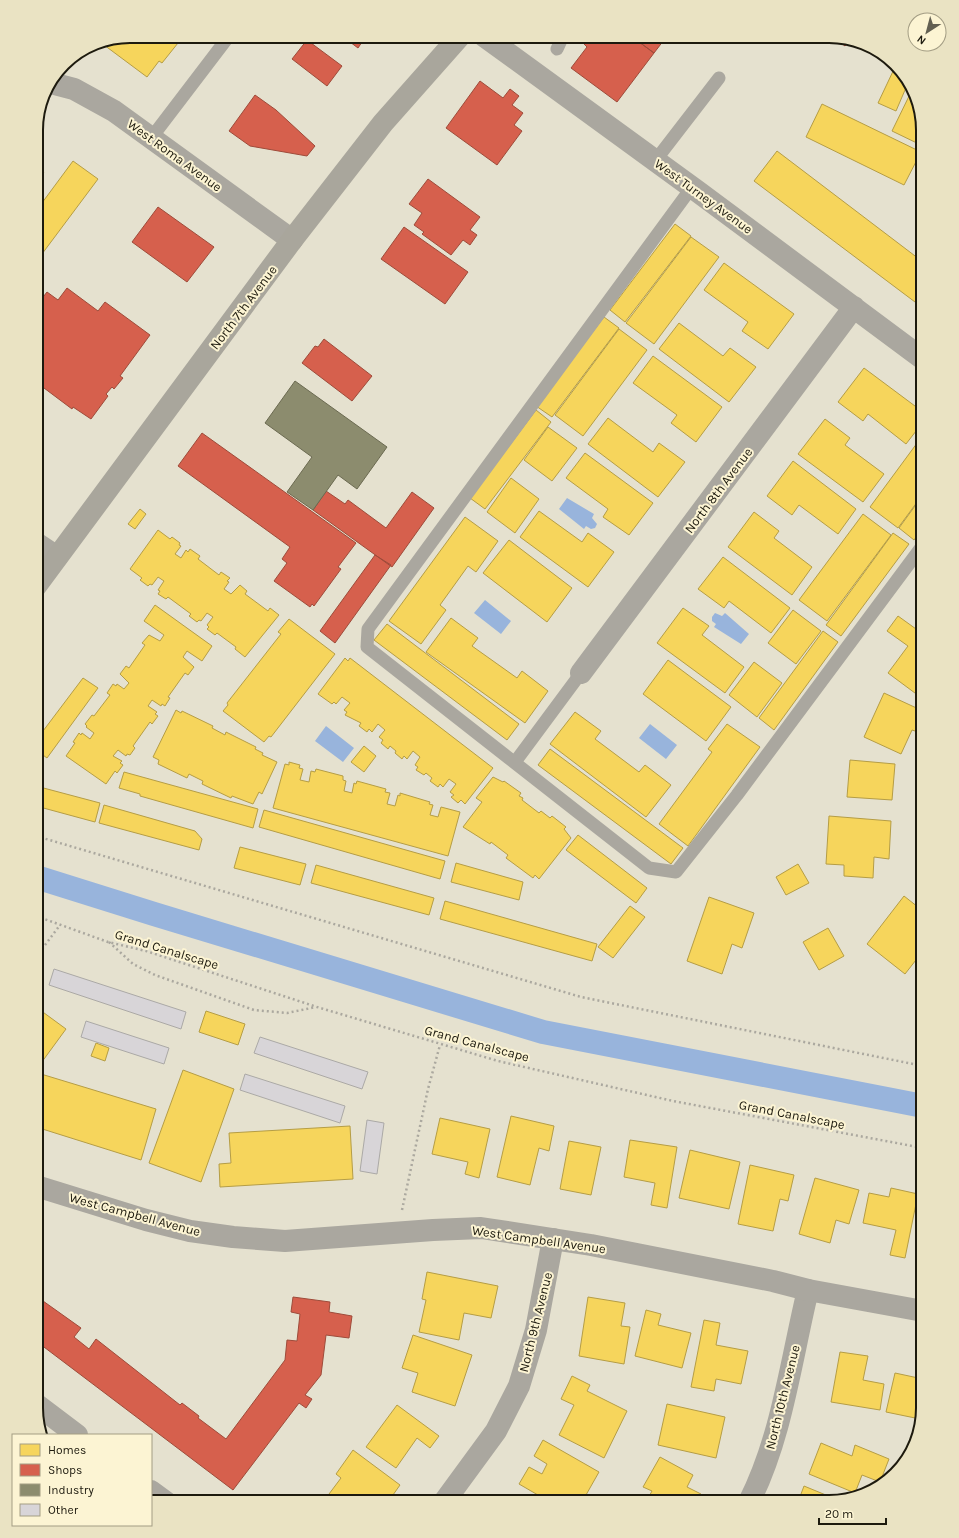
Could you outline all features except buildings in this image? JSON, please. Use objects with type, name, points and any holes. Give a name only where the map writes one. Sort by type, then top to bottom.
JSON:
[{"type":"main road","name":"North 7th Avenue","points":[[43,576],[292,240],[383,123],[454,43]]},
{"type":"street","name":"West Turney Avenue","points":[[494,43],[692,187],[916,354]]},
{"type":"street","name":"West Roma Avenue","points":[[57,84],[74,89],[114,111],[152,137],[292,240]]},
{"type":"street","name":"North 8th Avenue","points":[[581,673],[854,307]]},
{"type":"street","points":[[43,548],[57,557]]},
{"type":"street","name":"West Campbell Avenue","points":[[43,1188],[146,1220],[190,1231],[233,1237],[285,1241],[481,1228],[553,1239],[757,1278],[808,1290],[916,1309]]},
{"type":"street","name":"North 9th Avenue","points":[[449,1495],[496,1431],[519,1386],[536,1330],[553,1239]]},
{"type":"street","name":"North 10th Avenue","points":[[754,1495],[758,1486],[777,1426],[808,1290]]},
{"type":"street","points":[[43,1409],[76,1434]]},
{"type":"lane","points":[[152,137],[224,43]]},
{"type":"lane","points":[[557,48],[560,43]]},
{"type":"lane","points":[[655,161],[719,78]]},
{"type":"lane","points":[[692,187],[368,629],[367,647],[649,868],[676,872],[737,795],[916,554]]},
{"type":"lane","points":[[515,762],[581,673]]},
{"type":"path","points":[[43,838],[581,998],[916,1065]]},
{"type":"path","name":"Grand Canalscape","points":[[43,919],[108,942],[146,950],[317,1007],[440,1045],[498,1061],[673,1102],[916,1147]]},
{"type":"path","points":[[43,948],[60,925]]},
{"type":"path","points":[[108,942],[133,964],[154,975],[254,1010],[287,1013],[317,1007]]},
{"type":"path","points":[[394,1233],[402,1209],[428,1089],[440,1045]]},
{"type":"water","points":[[567,498],[594,514],[592,518],[597,524],[595,528],[591,529],[586,526],[584,529],[559,509]]},
{"type":"water","points":[[485,600],[511,621],[501,634],[474,613]]},
{"type":"water","points":[[715,613],[722,616],[725,613],[749,634],[741,644],[714,627],[716,624],[712,621],[712,617]]},
{"type":"water","points":[[650,724],[677,745],[666,759],[639,738]]},
{"type":"water","points":[[326,726],[354,748],[343,762],[315,741]]},
{"type":"waterway","points":[[43,879],[543,1032],[916,1105]]}]
